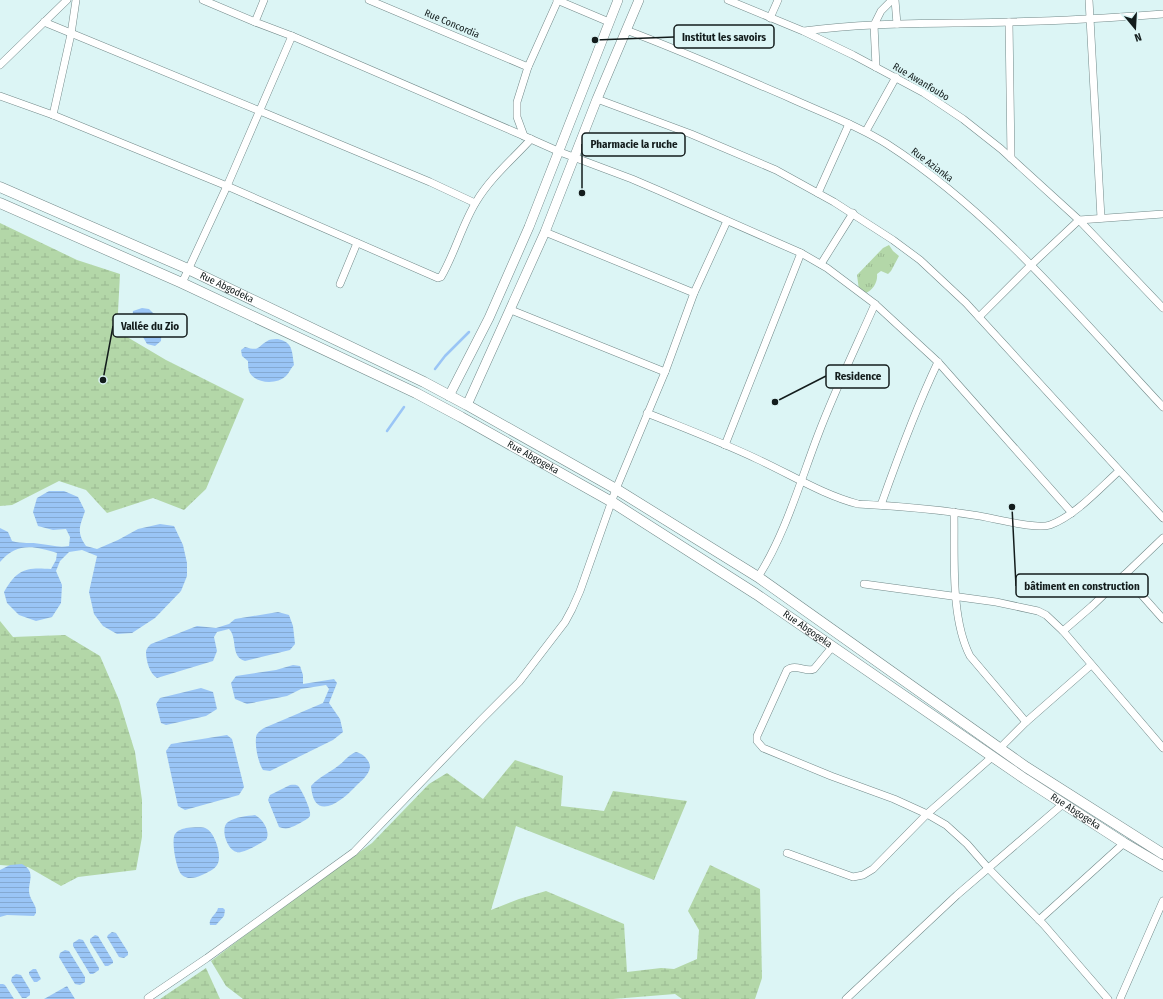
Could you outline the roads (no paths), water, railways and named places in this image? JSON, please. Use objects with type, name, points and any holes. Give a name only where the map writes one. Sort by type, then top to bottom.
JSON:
[{"type":"main road","points":[[449,396],[489,318],[529,227],[560,152],[618,0]]},
{"type":"main road","points":[[467,405],[545,232],[597,99],[639,0]]},
{"type":"main road","name":"Rue Abgodeka","points":[[0,187],[188,269],[417,379],[467,405]]},
{"type":"main road","name":"Rue Abgodeka","points":[[0,203],[182,283],[389,380],[443,407]]},
{"type":"main road","name":"Rue Abgogeka","points":[[467,405],[616,489],[758,578],[1026,767],[1163,854]]},
{"type":"main road","name":"Rue Abgogeka","points":[[443,407],[612,502],[756,594],[992,757],[1063,804],[1163,866]]},
{"type":"street","points":[[0,65],[67,0]]},
{"type":"street","points":[[53,115],[71,34],[76,0]]},
{"type":"street","points":[[203,0],[292,36],[560,152],[632,179],[821,264],[874,304],[938,362],[1072,513]]},
{"type":"street","points":[[255,22],[264,0]]},
{"type":"street","name":"Rue Concordia","points":[[369,0],[528,67]]},
{"type":"street","points":[[527,137],[519,124],[516,110],[517,102],[528,67],[557,0],[609,22]]},
{"type":"street","name":"Rue Awanfoubo","points":[[728,0],[803,31],[896,77],[924,93],[963,119],[1011,158],[1079,220],[1163,308]]},
{"type":"street","points":[[770,18],[778,0]]},
{"type":"street","points":[[893,0],[898,24]]},
{"type":"street","points":[[876,67],[874,25],[881,11],[893,0]]},
{"type":"street","points":[[1089,0],[1100,218]]},
{"type":"street","points":[[803,31],[874,25],[1090,19],[1163,14]]},
{"type":"street","points":[[44,22],[430,182],[475,203]]},
{"type":"street","points":[[1009,22],[1011,158]]},
{"type":"street","name":"Rue Azianka","points":[[626,30],[718,67],[866,131],[889,145],[945,186],[1031,265],[1163,407]]},
{"type":"street","points":[[182,283],[227,186],[292,36]]},
{"type":"street","points":[[866,131],[896,77]]},
{"type":"street","points":[[0,96],[53,115],[227,186],[434,277],[441,277],[449,263],[459,236],[475,203],[493,178],[527,137]]},
{"type":"street","points":[[597,99],[739,154],[776,170],[853,213],[893,240],[920,260],[966,303],[1163,518]]},
{"type":"street","points":[[818,193],[849,124]]},
{"type":"street","points":[[821,264],[853,213]]},
{"type":"street","points":[[979,317],[1079,220],[1163,214]]},
{"type":"street","points":[[148,998],[207,958],[354,852],[519,682],[565,622],[572,609],[616,489],[664,372],[694,293],[727,221]]},
{"type":"street","points":[[545,232],[694,293]]},
{"type":"street","points":[[340,284],[357,242]]},
{"type":"street","points":[[725,445],[801,254]]},
{"type":"street","points":[[758,578],[784,526],[821,426],[874,304]]},
{"type":"street","points":[[511,310],[664,372]]},
{"type":"street","points":[[881,505],[929,381],[938,362]]},
{"type":"street","points":[[647,413],[758,459],[801,480],[858,504],[954,512],[1041,527],[1055,523],[1072,513],[1119,471]]},
{"type":"street","points":[[954,512],[956,596],[961,630],[965,645],[970,656],[1026,722]]},
{"type":"street","points":[[1063,631],[1163,538]]},
{"type":"street","points":[[1124,575],[1163,619]]},
{"type":"street","points":[[864,584],[996,602],[1038,611],[1046,615],[1063,631],[1163,748]]},
{"type":"street","points":[[833,646],[814,669],[811,670],[790,667],[787,670],[756,741],[763,748],[803,766],[894,799],[927,814],[952,830],[1039,920],[1108,999]]},
{"type":"street","points":[[1000,748],[1026,722],[1091,665]]},
{"type":"street","points":[[787,853],[853,877],[863,875],[873,869],[927,814],[992,757]]},
{"type":"street","points":[[846,999],[956,896],[1063,804]]},
{"type":"street","points":[[1039,920],[1124,843]]},
{"type":"street","points":[[1120,999],[1163,901]]},
{"type":"water","points":[[142,308],[149,309],[158,315],[161,341],[155,346],[147,344],[143,337],[132,335],[129,332],[127,326],[132,320],[133,311]]},
{"type":"water","points":[[278,339],[287,342],[291,348],[294,365],[286,376],[277,381],[266,382],[256,379],[249,371],[248,361],[242,356],[241,350],[245,347],[256,349],[269,340]]},
{"type":"water","points":[[49,491],[64,491],[78,497],[85,511],[80,525],[80,533],[86,546],[97,549],[138,529],[160,524],[174,526],[183,545],[187,563],[187,576],[181,591],[155,618],[132,633],[117,634],[103,626],[94,614],[89,592],[97,556],[82,550],[69,552],[60,561],[56,571],[62,585],[61,603],[52,617],[36,621],[19,615],[7,603],[4,592],[13,578],[23,571],[29,569],[51,569],[56,560],[57,553],[33,547],[26,547],[13,551],[0,562],[0,528],[8,532],[12,541],[37,543],[58,547],[69,546],[70,537],[66,529],[53,530],[38,526],[33,512],[37,498]]},
{"type":"water","points":[[278,612],[289,615],[293,626],[295,644],[290,650],[245,661],[237,656],[232,633],[229,629],[217,632],[214,637],[217,651],[213,661],[157,678],[152,674],[146,651],[151,644],[197,626],[216,628],[229,624],[235,619]]},
{"type":"water","points":[[293,665],[300,666],[303,675],[303,684],[334,679],[337,683],[329,703],[340,719],[343,732],[333,740],[270,771],[263,770],[256,750],[256,736],[258,733],[264,728],[323,703],[329,689],[326,685],[301,689],[287,696],[247,704],[235,699],[231,683],[236,676],[276,670]]},
{"type":"water","points":[[201,688],[213,692],[217,709],[206,716],[166,725],[161,723],[156,704],[160,698]]},
{"type":"water","points":[[227,735],[232,739],[244,787],[239,795],[185,810],[178,806],[166,751],[171,744]]},
{"type":"water","points":[[356,752],[363,755],[370,764],[366,775],[350,792],[336,803],[329,806],[317,804],[313,797],[311,786]]},
{"type":"water","points":[[290,785],[297,785],[299,787],[308,806],[310,816],[304,821],[289,828],[279,827],[268,800],[270,795]]},
{"type":"water","points":[[255,815],[261,819],[267,830],[268,833],[266,840],[241,852],[236,852],[226,840],[224,830],[225,825],[234,819]]},
{"type":"water","points":[[200,827],[210,831],[219,852],[219,862],[211,871],[192,878],[184,877],[180,872],[176,861],[174,848],[175,834],[186,828]]},
{"type":"water","points":[[22,864],[27,867],[31,875],[29,891],[36,908],[36,913],[34,916],[7,915],[0,917],[0,870],[10,865]]},
{"type":"water","points":[[218,908],[223,908],[225,910],[224,916],[216,925],[210,925],[210,920]]},
{"type":"water","points":[[112,932],[116,933],[128,952],[128,955],[124,958],[119,957],[107,937]]},
{"type":"water","points":[[95,935],[98,936],[113,961],[113,963],[108,966],[105,966],[90,942],[90,939]]},
{"type":"water","points":[[79,939],[83,940],[99,968],[99,970],[93,974],[90,974],[73,946],[73,943]]},
{"type":"water","points":[[65,950],[69,951],[85,977],[85,982],[80,985],[75,984],[59,957],[60,953]]},
{"type":"water","points":[[36,969],[41,979],[37,982],[34,982],[29,974],[29,972]]},
{"type":"water","points":[[16,974],[21,975],[30,990],[30,995],[26,998],[22,998],[11,981],[12,977]]},
{"type":"water","points":[[0,984],[5,985],[14,999],[0,999]]},
{"type":"water","points":[[67,986],[75,999],[44,999]]},
{"type":"waterway","points":[[435,369],[445,356],[469,332]]},
{"type":"waterway","points":[[387,431],[404,407]]},
{"type":"place","name":"Institut les savoirs","points":[[595,40]]},
{"type":"place","name":"Pharmacie la ruche","points":[[582,193]]},
{"type":"place","name":"Vallée du Zio","points":[[103,380]]},
{"type":"place","name":"Residence","points":[[775,402]]},
{"type":"place","name":"bâtiment en construction","points":[[1012,507]]}]
